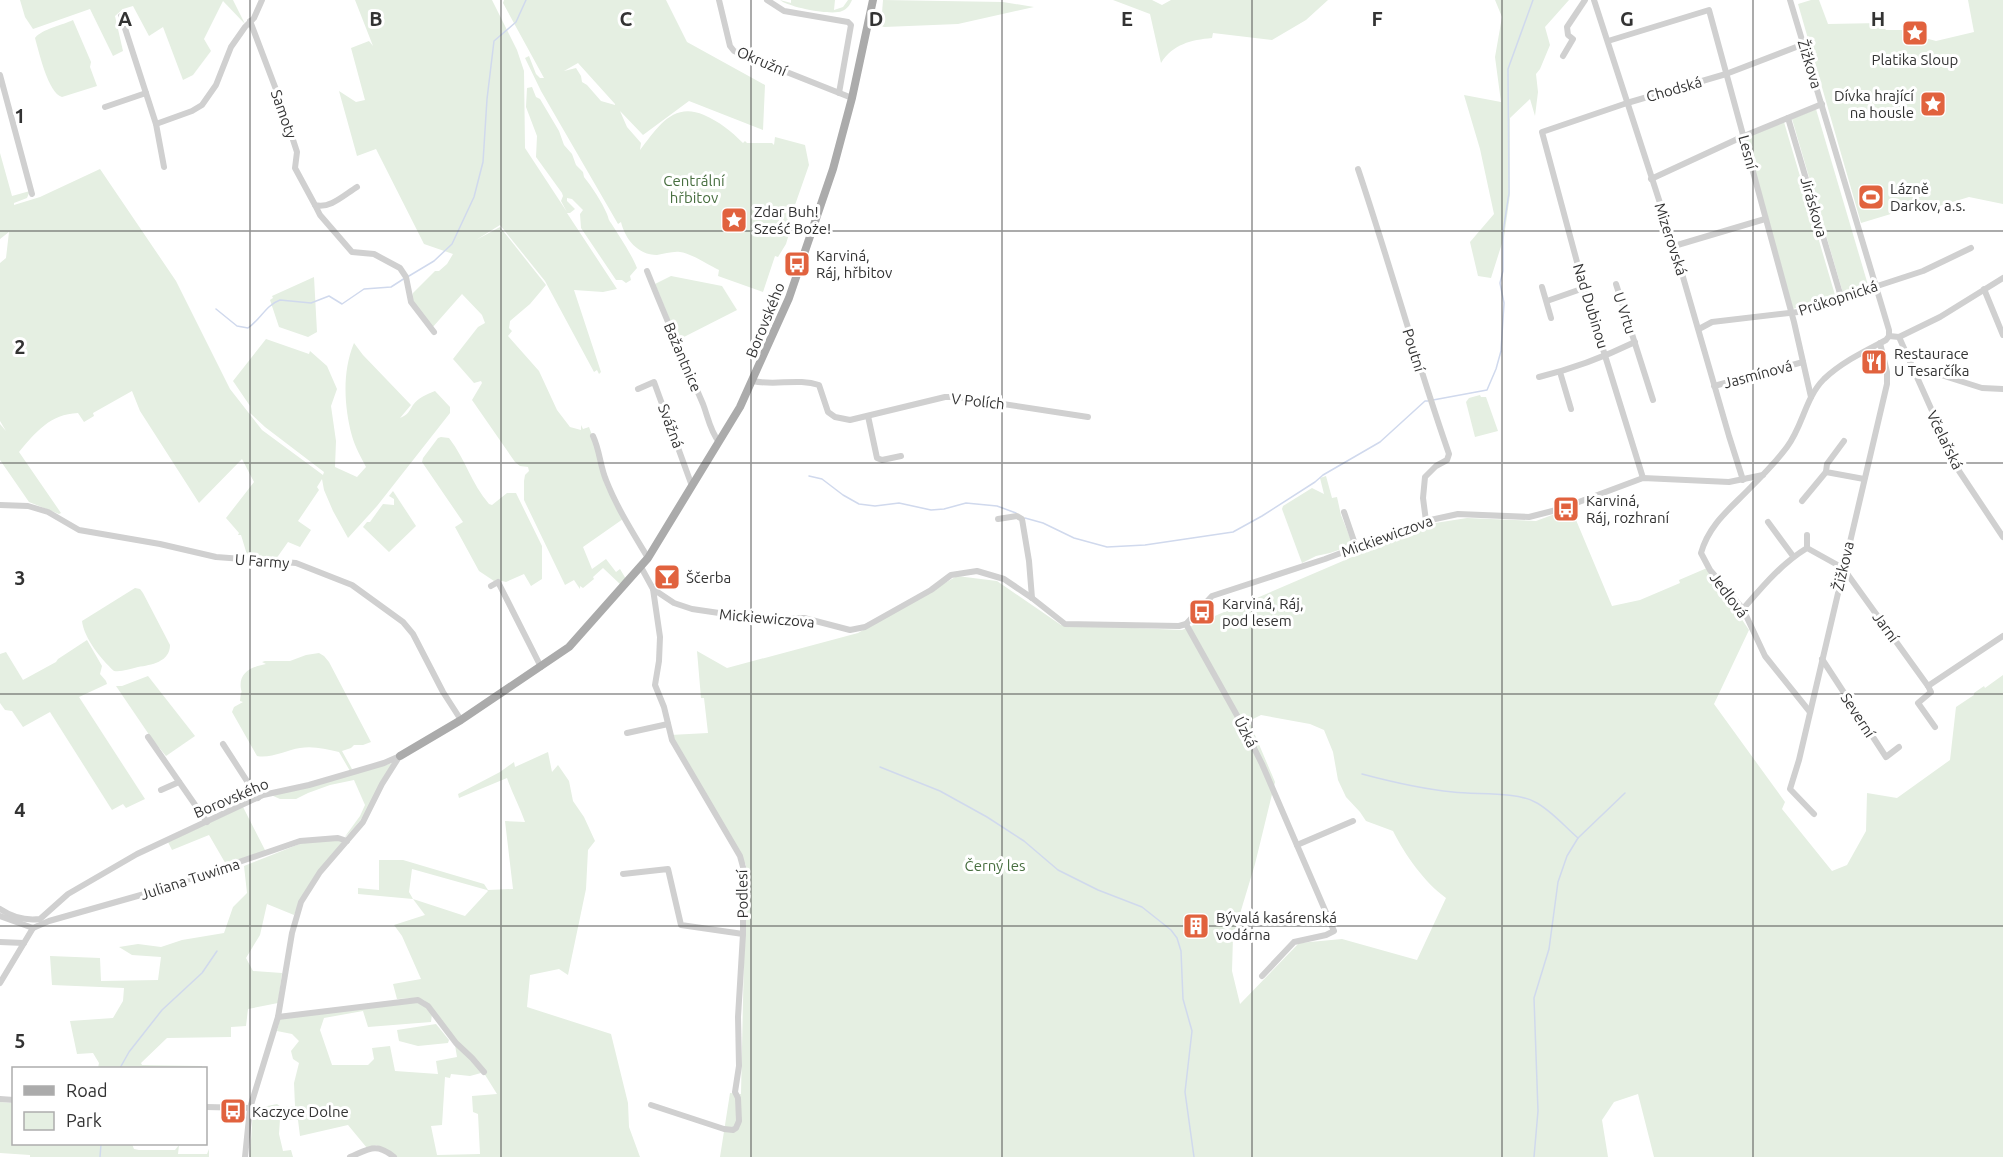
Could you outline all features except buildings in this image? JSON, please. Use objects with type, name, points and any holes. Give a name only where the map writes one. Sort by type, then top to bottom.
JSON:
[{"type":"main road","name":"Borovského","points":[[400,756],[461,720],[569,647],[648,558],[741,407],[789,298],[833,169],[852,98],[873,0]]},
{"type":"street","points":[[156,124],[202,105],[216,85],[231,47],[254,18],[262,0]]},
{"type":"street","name":"Okružní","points":[[719,0],[730,46],[734,51],[852,98]]},
{"type":"street","points":[[767,0],[782,10],[848,22],[851,27],[840,93]]},
{"type":"street","points":[[1563,56],[1573,39],[1568,35],[1567,27],[1585,0]]},
{"type":"street","name":"Mizerovská","points":[[1594,0],[1674,246],[1743,480]]},
{"type":"street","name":"Žižkova","points":[[1790,0],[1889,336]]},
{"type":"street","name":"Lesní","points":[[1608,41],[1708,10],[1744,136],[1811,397]]},
{"type":"street","points":[[121,16],[156,124],[164,167]]},
{"type":"street","name":"Samoty","points":[[250,21],[297,152],[296,168],[320,215],[352,252],[374,254],[400,268],[406,278],[411,302],[434,332]]},
{"type":"street","name":"Chodská","points":[[1542,132],[1627,103],[1726,74],[1804,44]]},
{"type":"street","points":[[0,75],[32,194]]},
{"type":"street","points":[[105,107],[146,93]]},
{"type":"street","points":[[1651,179],[1744,136],[1822,104]]},
{"type":"street","name":"Jiráskova","points":[[1788,118],[1840,297]]},
{"type":"street","name":"Nad Dubinou","points":[[1542,132],[1584,288],[1643,478]]},
{"type":"street","name":"Poutní","points":[[1358,170],[1449,454],[1447,460],[1436,466],[1425,477],[1426,521]]},
{"type":"street","points":[[315,205],[322,207],[332,204],[357,187]]},
{"type":"street","points":[[1674,246],[1766,219]]},
{"type":"street","name":"Průkopnická","points":[[1699,329],[1712,322],[1791,313],[1923,271],[1971,248]]},
{"type":"street","name":"Bažantnice","points":[[647,271],[704,405],[714,436],[719,442]]},
{"type":"street","points":[[1760,478],[1789,446],[1811,397],[1822,381],[1837,368],[1889,336],[1899,337],[1940,317],[2003,278]]},
{"type":"street","name":"U Vrtu","points":[[1616,284],[1653,400]]},
{"type":"street","points":[[1542,287],[1551,318]]},
{"type":"street","points":[[1547,301],[1584,288]]},
{"type":"street","points":[[1984,289],[2003,335]]},
{"type":"street","name":"Včelařská","points":[[1899,337],[1959,471],[2003,537]]},
{"type":"street","name":"U Vrtu","points":[[1539,377],[1605,356],[1635,342]]},
{"type":"street","name":"Žižkova","points":[[1814,814],[1790,789],[1799,760],[1887,384],[1887,372],[1880,343]]},
{"type":"street","name":"Jasmínová","points":[[1714,386],[1803,362]]},
{"type":"street","points":[[1914,370],[1941,375],[1982,388],[2003,389]]},
{"type":"street","points":[[1560,372],[1571,409]]},
{"type":"street","name":"V Polích","points":[[753,381],[764,384],[808,382],[819,385],[828,412],[835,417],[849,420],[945,397],[1088,417]]},
{"type":"street","name":"Svážná","points":[[638,389],[654,382],[692,486]]},
{"type":"street","points":[[868,416],[877,458],[882,460],[902,456]]},
{"type":"street","points":[[593,436],[601,455],[604,477],[613,497],[648,558]]},
{"type":"street","points":[[1802,501],[1826,472],[1827,464],[1844,441]]},
{"type":"street","points":[[1826,472],[1864,479]]},
{"type":"street","name":"Mickiewiczova","points":[[653,589],[674,603],[692,609],[753,618],[804,618],[850,630],[865,627],[931,590],[951,575],[977,571],[1004,579],[1065,624],[1165,626],[1186,624],[1212,596],[1426,521],[1458,514],[1529,517],[1643,478],[1714,482],[1760,478]]},
{"type":"street","name":"Jedlová","points":[[1760,478],[1713,526],[1701,553],[1710,570],[1743,609],[1765,656],[1810,712]]},
{"type":"street","name":"U Farmy","points":[[0,505],[28,506],[48,512],[80,530],[160,544],[216,557],[296,564],[352,585],[403,622],[413,634],[461,720]]},
{"type":"street","points":[[1344,512],[1356,547]]},
{"type":"street","points":[[998,519],[1017,516],[1022,519],[1032,598]]},
{"type":"street","points":[[1768,522],[1793,556]]},
{"type":"street","points":[[1807,535],[1807,548]]},
{"type":"street","points":[[1743,609],[1771,576],[1793,556],[1807,548]]},
{"type":"street","points":[[1807,548],[1843,568]]},
{"type":"street","points":[[641,567],[653,589]]},
{"type":"street","name":"Jarní","points":[[1843,568],[1928,686]]},
{"type":"street","points":[[491,586],[498,582],[541,667]]},
{"type":"street","name":"Podlesí","points":[[651,1105],[729,1131],[736,1128],[739,1120],[738,1098],[735,1092],[739,1066],[738,1017],[743,934],[743,867],[740,856],[672,740],[661,696],[655,685],[660,661],[660,637],[653,589]]},
{"type":"street","name":"Úzká","points":[[1186,624],[1244,728],[1272,786],[1334,931],[1294,942],[1262,976]]},
{"type":"street","points":[[1935,727],[1918,703],[1931,692],[1928,686],[2003,636]]},
{"type":"street","name":"Severní","points":[[1822,659],[1886,757],[1899,747]]},
{"type":"street","points":[[627,733],[668,724]]},
{"type":"street","points":[[148,737],[207,822]]},
{"type":"street","points":[[223,744],[258,798]]},
{"type":"street","name":"Borovského","points":[[0,909],[22,919],[40,918],[68,894],[137,854],[258,798],[391,764],[400,756]]},
{"type":"street","points":[[245,1157],[250,1108],[278,1017],[292,933],[301,902],[320,872],[363,822],[382,784],[389,776],[391,764]]},
{"type":"street","points":[[161,790],[179,782]]},
{"type":"street","points":[[1297,845],[1353,821]]},
{"type":"street","name":"Juliana Tuwima","points":[[33,928],[49,921],[216,872],[300,841],[338,838],[347,841]]},
{"type":"street","points":[[623,874],[668,869],[681,926],[743,934]]},
{"type":"street","points":[[0,916],[33,928],[0,983]]},
{"type":"street","points":[[0,942],[24,943]]},
{"type":"street","points":[[278,1017],[418,1000],[428,1006],[456,1043],[484,1072]]},
{"type":"street","points":[[207,1107],[250,1108]]},
{"type":"street","points":[[350,1157],[376,1147],[386,1150],[394,1157]]},
{"type":"green space","points":[[20,0],[233,0],[245,24],[223,1],[204,39],[211,51],[193,75],[183,80],[163,27],[149,36],[133,6],[123,9],[115,16],[123,51],[113,56],[90,9],[33,29],[25,17]]},
{"type":"green space","points":[[355,0],[492,0],[517,50],[524,71],[525,148],[567,212],[561,201],[562,193],[536,157],[537,136],[526,107],[527,88],[532,87],[536,97],[540,99],[559,131],[564,145],[572,154],[576,165],[583,172],[600,200],[609,221],[637,268],[630,276],[631,280],[626,283],[616,280],[581,228],[580,214],[583,210],[572,199],[567,198],[575,209],[567,213],[617,289],[603,292],[574,290],[601,372],[599,374],[597,370],[594,372],[545,281],[500,225],[476,240],[500,227],[546,285],[530,304],[510,321],[509,328],[512,331],[508,336],[539,371],[557,410],[570,427],[581,430],[581,425],[583,429],[589,427],[623,519],[583,547],[592,569],[606,559],[616,572],[620,569],[626,579],[621,585],[603,568],[583,588],[580,586],[580,589],[574,580],[565,585],[524,500],[524,481],[529,471],[528,467],[520,466],[515,462],[472,400],[481,381],[474,383],[453,359],[478,327],[485,323],[482,315],[462,294],[432,328],[411,300],[413,293],[435,271],[439,271],[447,264],[453,254],[424,244],[376,149],[357,156],[339,91],[356,102],[365,100],[351,48],[369,41],[373,46]]},
{"type":"green space","name":"Centrální hřbitov","points":[[504,0],[666,0],[687,42],[765,85],[763,130],[689,101],[643,135],[620,111],[627,127],[641,143],[640,150],[667,119],[683,111],[710,118],[725,127],[743,143],[745,141],[774,145],[775,137],[805,145],[809,165],[788,225],[791,227],[786,244],[778,257],[775,256],[763,292],[718,276],[719,270],[685,253],[650,254],[633,245],[621,222],[618,224],[541,91],[525,58],[529,56],[536,74],[544,78],[503,3]],"holes":[[[578,63],[615,104],[601,101],[582,82],[576,68],[564,71]]]},
{"type":"green space","points":[[780,0],[791,3],[791,0],[835,0],[834,10],[843,7],[848,0],[852,0],[844,10],[820,12],[800,8]]},
{"type":"green space","points":[[883,0],[1003,2],[1034,7],[958,24],[884,27],[881,26]]},
{"type":"green space","points":[[1113,0],[1152,0],[1162,5],[1171,0],[1328,0],[1306,20],[1272,40],[1213,33],[1212,38],[1177,47],[1161,63],[1150,14]]},
{"type":"green space","points":[[1495,0],[1569,0],[1545,27],[1550,45],[1536,74],[1538,92],[1535,116],[1530,99],[1510,118],[1510,195],[1504,237],[1491,278],[1478,276],[1470,242],[1494,214],[1480,149],[1464,95],[1501,102],[1495,57],[1502,17]]},
{"type":"green space","points":[[1819,0],[1828,24],[1880,23],[1886,30],[1924,30],[1925,38],[1936,41],[1974,32],[1968,0],[2003,0],[2003,204],[1969,197],[1926,210],[1924,204],[1861,223],[1798,4]]},
{"type":"green space","points":[[73,20],[91,62],[90,67],[97,86],[62,97],[52,88],[48,80],[35,38],[47,30]]},
{"type":"green space","points":[[1816,109],[1868,285],[1843,293],[1792,119]]},
{"type":"green space","points":[[1784,122],[1835,295],[1793,309],[1747,141],[1748,137]]},
{"type":"green space","points":[[0,153],[12,196],[30,191],[27,198],[14,205],[40,197],[100,169],[176,281],[230,389],[262,430],[323,475],[324,472],[250,413],[250,406],[233,381],[266,339],[309,354],[310,351],[327,366],[337,389],[331,406],[336,441],[335,467],[357,477],[366,467],[356,448],[347,413],[346,377],[354,343],[411,405],[400,418],[407,414],[417,400],[435,391],[450,407],[450,413],[377,506],[348,538],[333,511],[322,479],[317,487],[319,490],[298,521],[311,530],[300,547],[288,542],[276,559],[248,558],[241,535],[238,535],[239,533],[226,518],[254,482],[242,459],[199,503],[140,411],[132,391],[93,413],[94,416],[84,422],[78,413],[68,414],[44,425],[31,438],[19,452],[61,513],[29,502],[0,460],[0,424],[6,431],[0,421],[0,263],[6,258],[9,232],[0,239]]},
{"type":"green space","points":[[671,276],[722,286],[737,310],[678,340],[655,284]]},
{"type":"green space","points":[[314,277],[317,332],[308,337],[279,327],[270,300],[272,296]]},
{"type":"green space","points":[[1480,395],[1486,397],[1498,431],[1475,437],[1466,402],[1469,398]]},
{"type":"green space","points":[[441,437],[449,438],[489,504],[492,505],[507,493],[516,493],[542,546],[542,579],[531,586],[524,574],[506,582],[494,581],[479,571],[455,527],[463,522],[422,462]]},
{"type":"green space","points":[[1326,476],[1332,498],[1337,497],[1341,515],[1353,545],[1316,556],[1302,563],[1282,509],[1283,506],[1312,488],[1324,494],[1320,478]]},
{"type":"green space","points":[[393,491],[416,526],[389,552],[363,527],[370,522],[383,504],[394,505],[394,499],[389,496]]},
{"type":"green space","name":"Černý les","points":[[1571,508],[1612,606],[1640,600],[1680,583],[1679,580],[1707,568],[1749,630],[1714,704],[1785,802],[1782,809],[1832,871],[1847,865],[1866,831],[1867,793],[1897,798],[1950,760],[1956,707],[2003,675],[2003,1157],[1654,1157],[1638,1094],[1614,1102],[1602,1120],[1608,1157],[720,1157],[730,1093],[741,1094],[746,865],[670,735],[708,733],[704,698],[701,698],[697,651],[727,668],[858,633],[957,576],[997,581],[1061,625],[1182,630],[1429,524],[1467,518],[1536,521]],"holes":[[[1261,715],[1310,724],[1324,730],[1333,752],[1338,780],[1346,797],[1366,821],[1393,831],[1416,868],[1446,898],[1417,960],[1342,939],[1299,943],[1240,1004],[1232,971],[1233,937],[1255,864],[1275,782],[1249,721]]]},
{"type":"green space","points":[[135,588],[140,589],[143,593],[170,645],[169,651],[163,659],[154,664],[114,671],[94,648],[83,628],[82,621]]},
{"type":"green space","points":[[87,640],[102,666],[100,674],[107,684],[79,697],[145,799],[126,808],[123,804],[112,810],[50,712],[23,727],[12,711],[5,710],[0,703],[0,654],[6,652],[23,680],[56,662]]},
{"type":"green space","points":[[319,653],[329,662],[371,742],[354,745],[342,751],[352,769],[350,771],[339,752],[320,748],[300,748],[273,755],[257,756],[232,712],[234,707],[243,702],[240,701],[241,681],[250,669],[266,664],[262,662],[265,661],[290,661]]},
{"type":"green space","points":[[148,676],[195,736],[166,756],[116,686]]},
{"type":"green space","points":[[548,752],[552,772],[558,765],[569,781],[573,801],[584,817],[595,841],[588,850],[586,889],[568,975],[559,969],[530,975],[527,1007],[611,1034],[628,1103],[629,1127],[640,1157],[396,1157],[376,1145],[367,1148],[348,1125],[300,1136],[298,1120],[280,1119],[279,1134],[283,1151],[291,1150],[293,1157],[250,1157],[253,1109],[277,1104],[281,1107],[295,1106],[294,1083],[299,1063],[293,1059],[291,1051],[299,1041],[292,1034],[277,1031],[280,1019],[415,1002],[423,1003],[432,1014],[431,1022],[368,1027],[363,1011],[324,1018],[320,1030],[332,1065],[368,1065],[374,1059],[372,1048],[390,1046],[395,1071],[438,1074],[436,1061],[457,1057],[454,1039],[424,1000],[397,999],[393,984],[421,979],[402,936],[394,925],[425,915],[413,899],[358,894],[358,888],[379,890],[379,860],[403,860],[484,884],[488,890],[513,889],[505,821],[525,822],[507,778],[459,798],[458,794],[514,762],[515,767]],"holes":[[[412,869],[488,891],[465,916],[413,899],[409,892]],[[482,1070],[497,1094],[472,1096],[473,1112],[478,1114],[480,1154],[437,1155],[431,1126],[442,1125],[445,1077],[450,1078],[451,1074],[470,1076],[481,1073]]]},
{"type":"green space","points":[[393,763],[365,813],[344,838],[365,805],[354,780],[330,785],[296,799],[280,799],[271,795]]},
{"type":"green space","points":[[243,807],[266,852],[227,866],[209,835],[172,850],[168,842]]},
{"type":"green space","points":[[338,840],[342,843],[315,877],[294,915],[267,904],[260,935],[246,958],[253,971],[282,973],[278,1003],[248,1009],[246,1026],[231,1027],[231,1037],[167,1038],[141,1063],[142,1065],[202,1067],[98,1067],[99,1063],[93,1053],[77,1054],[70,1021],[113,1018],[123,1001],[124,988],[52,985],[50,956],[100,958],[101,981],[158,980],[161,957],[132,955],[119,947],[138,944],[161,947],[182,940],[224,933],[233,907],[247,893],[244,866],[302,843]]},
{"type":"green space","points":[[436,1024],[449,1040],[448,1043],[418,1046],[399,1041],[397,1030]]},
{"type":"green space","points":[[0,1102],[12,1103],[12,1145],[132,1145],[134,1149],[139,1150],[175,1150],[179,1145],[178,1154],[207,1154],[209,1149],[209,1157],[30,1157],[30,1155],[0,1153]]},
{"type":"waterway","points":[[409,276],[434,261],[452,244],[474,197],[483,162],[494,41],[516,22],[526,0]]},
{"type":"waterway","points":[[1433,400],[1487,390],[1501,351],[1504,303],[1500,283],[1503,271],[1503,232],[1509,193],[1508,69],[1533,0]]},
{"type":"waterway","points":[[216,309],[237,326],[248,328],[271,305],[280,300],[311,303],[329,296],[342,304],[364,289],[391,287],[405,278]]},
{"type":"waterway","points":[[1025,518],[1043,523],[1074,538],[1107,547],[1145,545],[1233,532],[1380,442],[1425,401],[1428,401]]},
{"type":"waterway","points":[[809,476],[822,479],[859,504],[875,506],[899,503],[931,510],[966,503],[997,506],[1016,513]]},
{"type":"waterway","points":[[880,767],[940,791],[987,817],[1024,841],[1058,870],[1098,890],[1142,907],[1171,930],[1177,938],[1181,951],[1183,999],[1192,1031],[1185,1092],[1194,1157]]},
{"type":"waterway","points":[[1362,774],[1430,789],[1517,796],[1547,809],[1578,838],[1567,856],[1558,882],[1549,949],[1534,998],[1538,1111],[1534,1157]]},
{"type":"waterway","points":[[1578,838],[1625,793]]},
{"type":"waterway","points":[[121,1067],[129,1052],[162,1010],[202,973],[217,951]]},
{"type":"waterway","points":[[100,1157],[101,1145]]},
{"type":"place","name":"Platika Sloup","points":[[1915,33]]},
{"type":"place","name":"Dívka hrající na housle","points":[[1933,104]]},
{"type":"place","name":"Lázně Darkov, a.s.","points":[[1871,197]]},
{"type":"place","name":"Zdar Buh! Sześć Boże!","points":[[734,220]]},
{"type":"place","name":"Karviná, Ráj, hřbitov","points":[[797,264]]},
{"type":"place","name":"Restaurace U Tesarčíka","points":[[1874,362]]},
{"type":"place","name":"Karviná, Ráj, rozhraní","points":[[1566,509]]},
{"type":"place","name":"Ščerba","points":[[667,577]]},
{"type":"place","name":"Karviná, Ráj, pod lesem","points":[[1202,612]]},
{"type":"place","name":"Bývalá kasárenská vodárna","points":[[1196,926]]},
{"type":"place","name":"Kaczyce Dolne","points":[[233,1111]]}]
